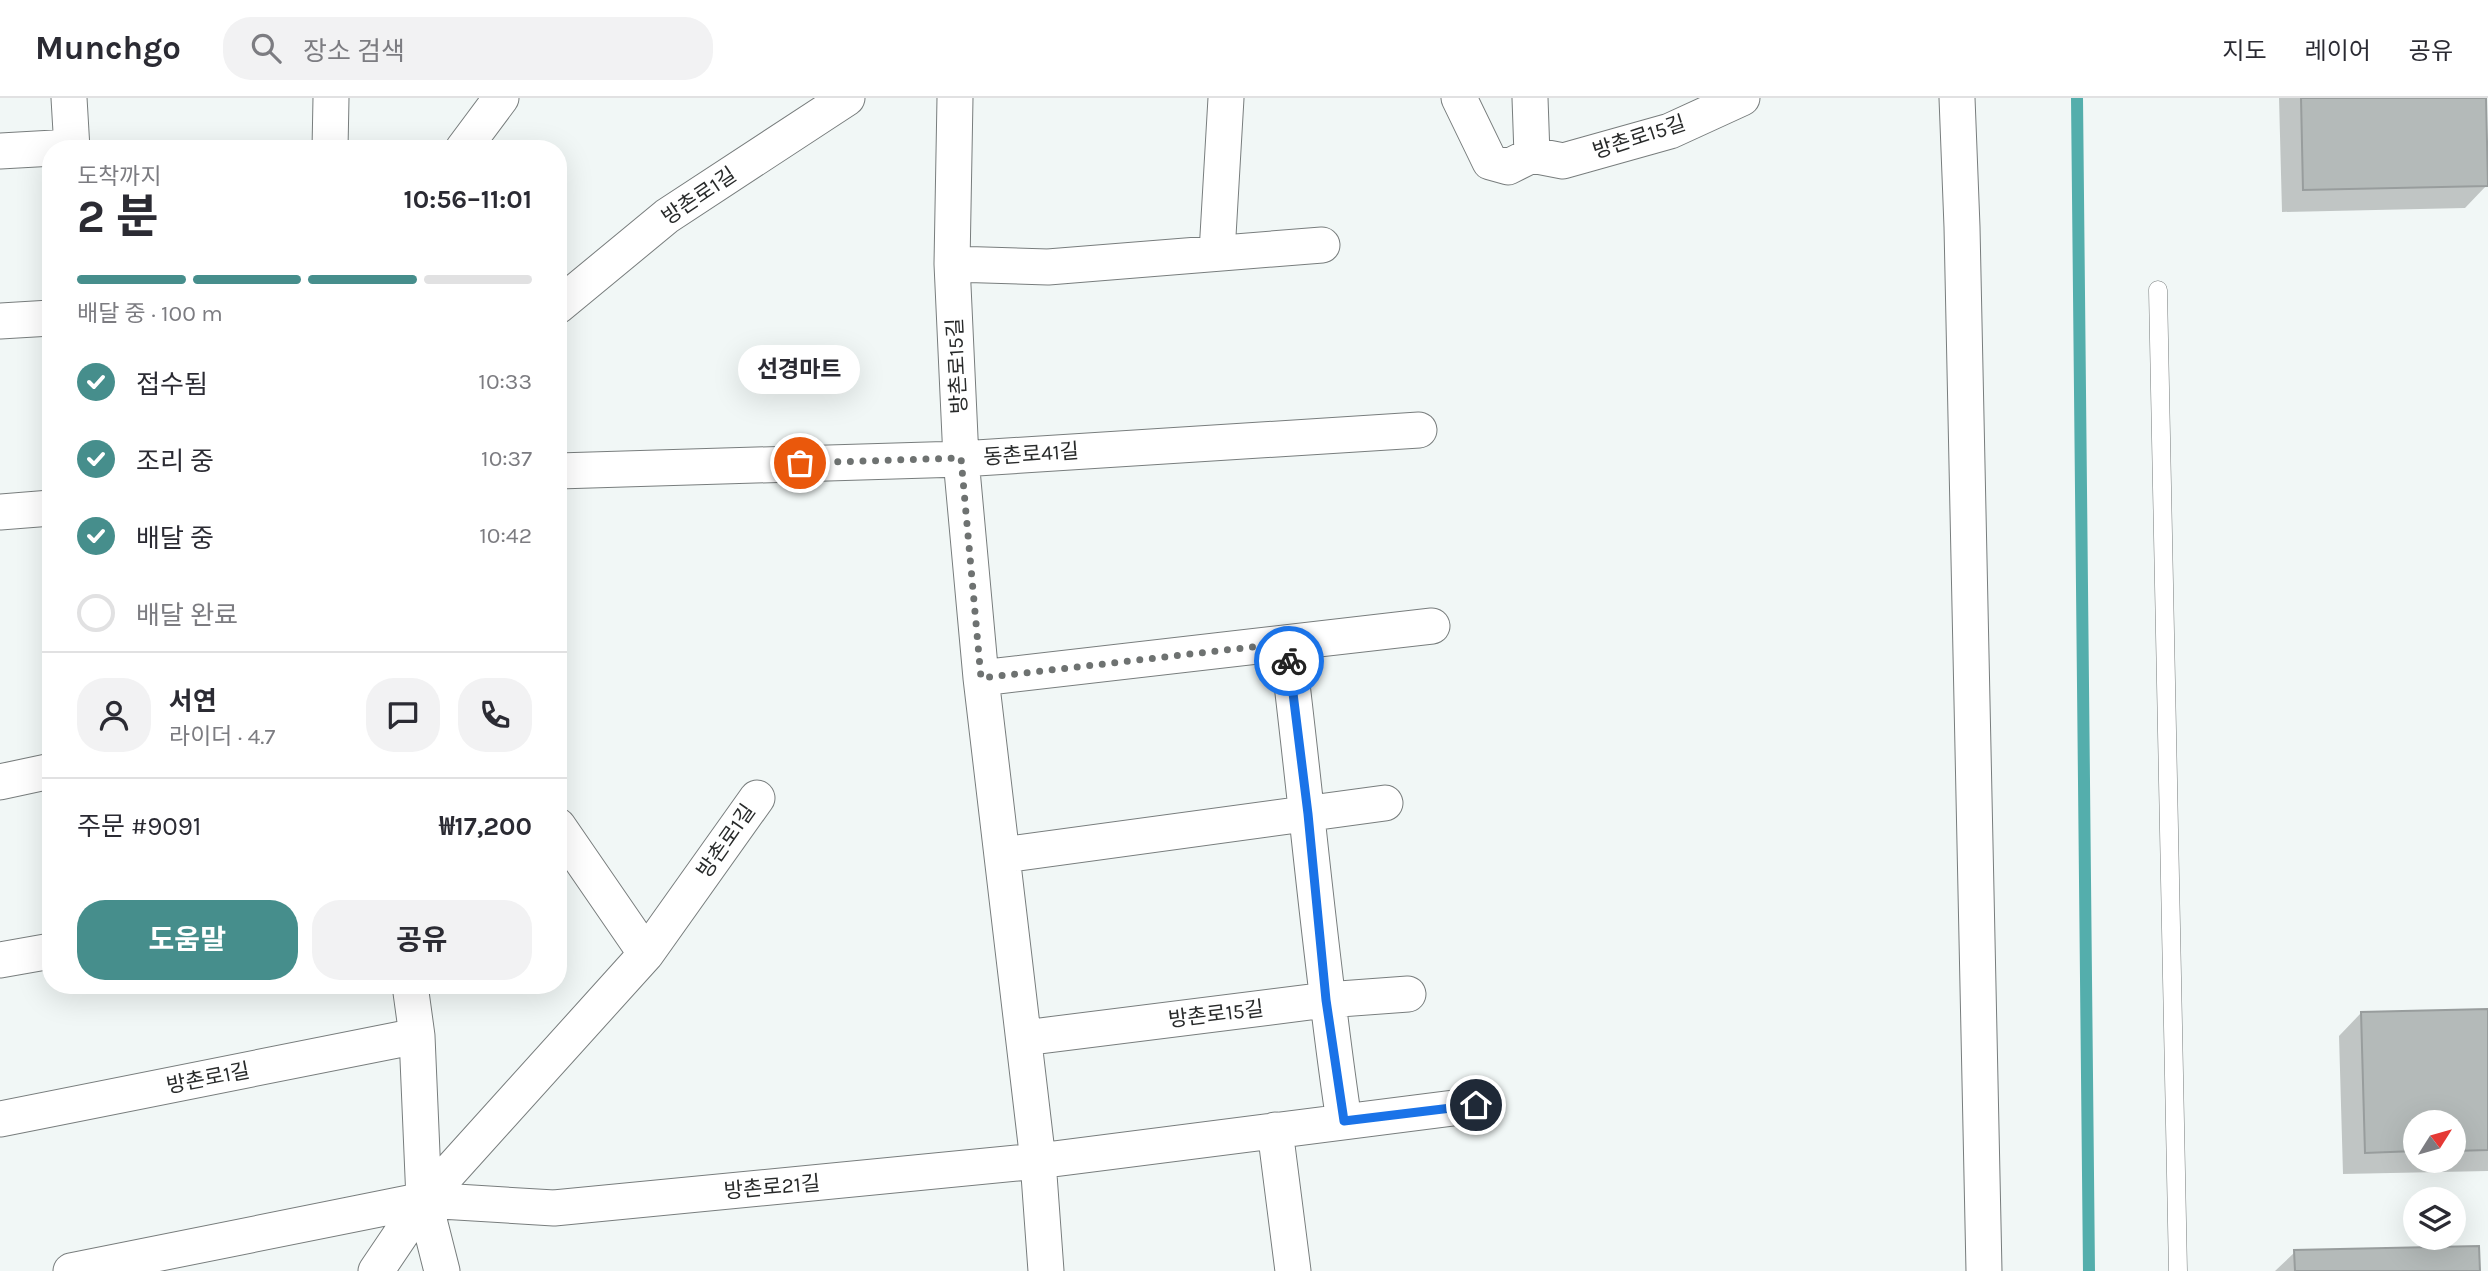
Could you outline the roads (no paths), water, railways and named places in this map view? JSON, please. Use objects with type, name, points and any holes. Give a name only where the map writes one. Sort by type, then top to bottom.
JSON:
[{"type":"street","points":[[69,98],[72,140]]},
{"type":"street","points":[[330,140],[331,98]]},
{"type":"street","points":[[470,140],[501,98]]},
{"type":"street","name":"방촌로1길","points":[[567,299],[667,216],[847,98]]},
{"type":"street","name":"방촌로15길","points":[[955,98],[952,264],[961,458],[981,678],[1038,1161],[1046,1271]]},
{"type":"street","points":[[1217,253],[1226,98]]},
{"type":"street","name":"방촌로15길","points":[[1459,98],[1490,162],[1508,167],[1532,155],[1563,161],[1670,131],[1742,98]]},
{"type":"street","points":[[1530,98],[1532,155]]},
{"type":"street","points":[[1957,98],[1963,254],[1984,1271]]},
{"type":"street","points":[[0,151],[42,149]]},
{"type":"street","points":[[952,264],[1048,267],[1322,245]]},
{"type":"street","points":[[0,321],[42,319]]},
{"type":"street","name":"동촌로41길","points":[[567,471],[961,458],[1419,430]]},
{"type":"street","points":[[0,512],[42,509]]},
{"type":"street","points":[[981,678],[1432,626]]},
{"type":"street","points":[[1287,643],[1308,814],[1326,1000],[1344,1121]]},
{"type":"street","points":[[0,782],[42,773]]},
{"type":"street","name":"방촌로1길","points":[[376,1271],[424,1200],[646,954],[757,798]]},
{"type":"street","points":[[1003,855],[1385,803]]},
{"type":"street","points":[[567,839],[646,954]]},
{"type":"street","points":[[0,960],[42,953]]},
{"type":"street","points":[[411,994],[417,1036],[424,1200],[442,1271]]},
{"type":"street","name":"방촌로15길","points":[[1024,1038],[1326,1000],[1408,994]]},
{"type":"street","name":"방촌로1길","points":[[0,1119],[417,1036]]},
{"type":"street","name":"방촌로21길","points":[[71,1271],[424,1200],[554,1208],[1038,1161],[1476,1105]]},
{"type":"street","points":[[1275,1130],[1293,1271]]},
{"type":"lane","points":[[2158,290],[2178,1271]]},
{"type":"waterway","points":[[2077,98],[2089,1271]]},
{"type":"place","name":"선경마트","points":[[800,463]]}]
